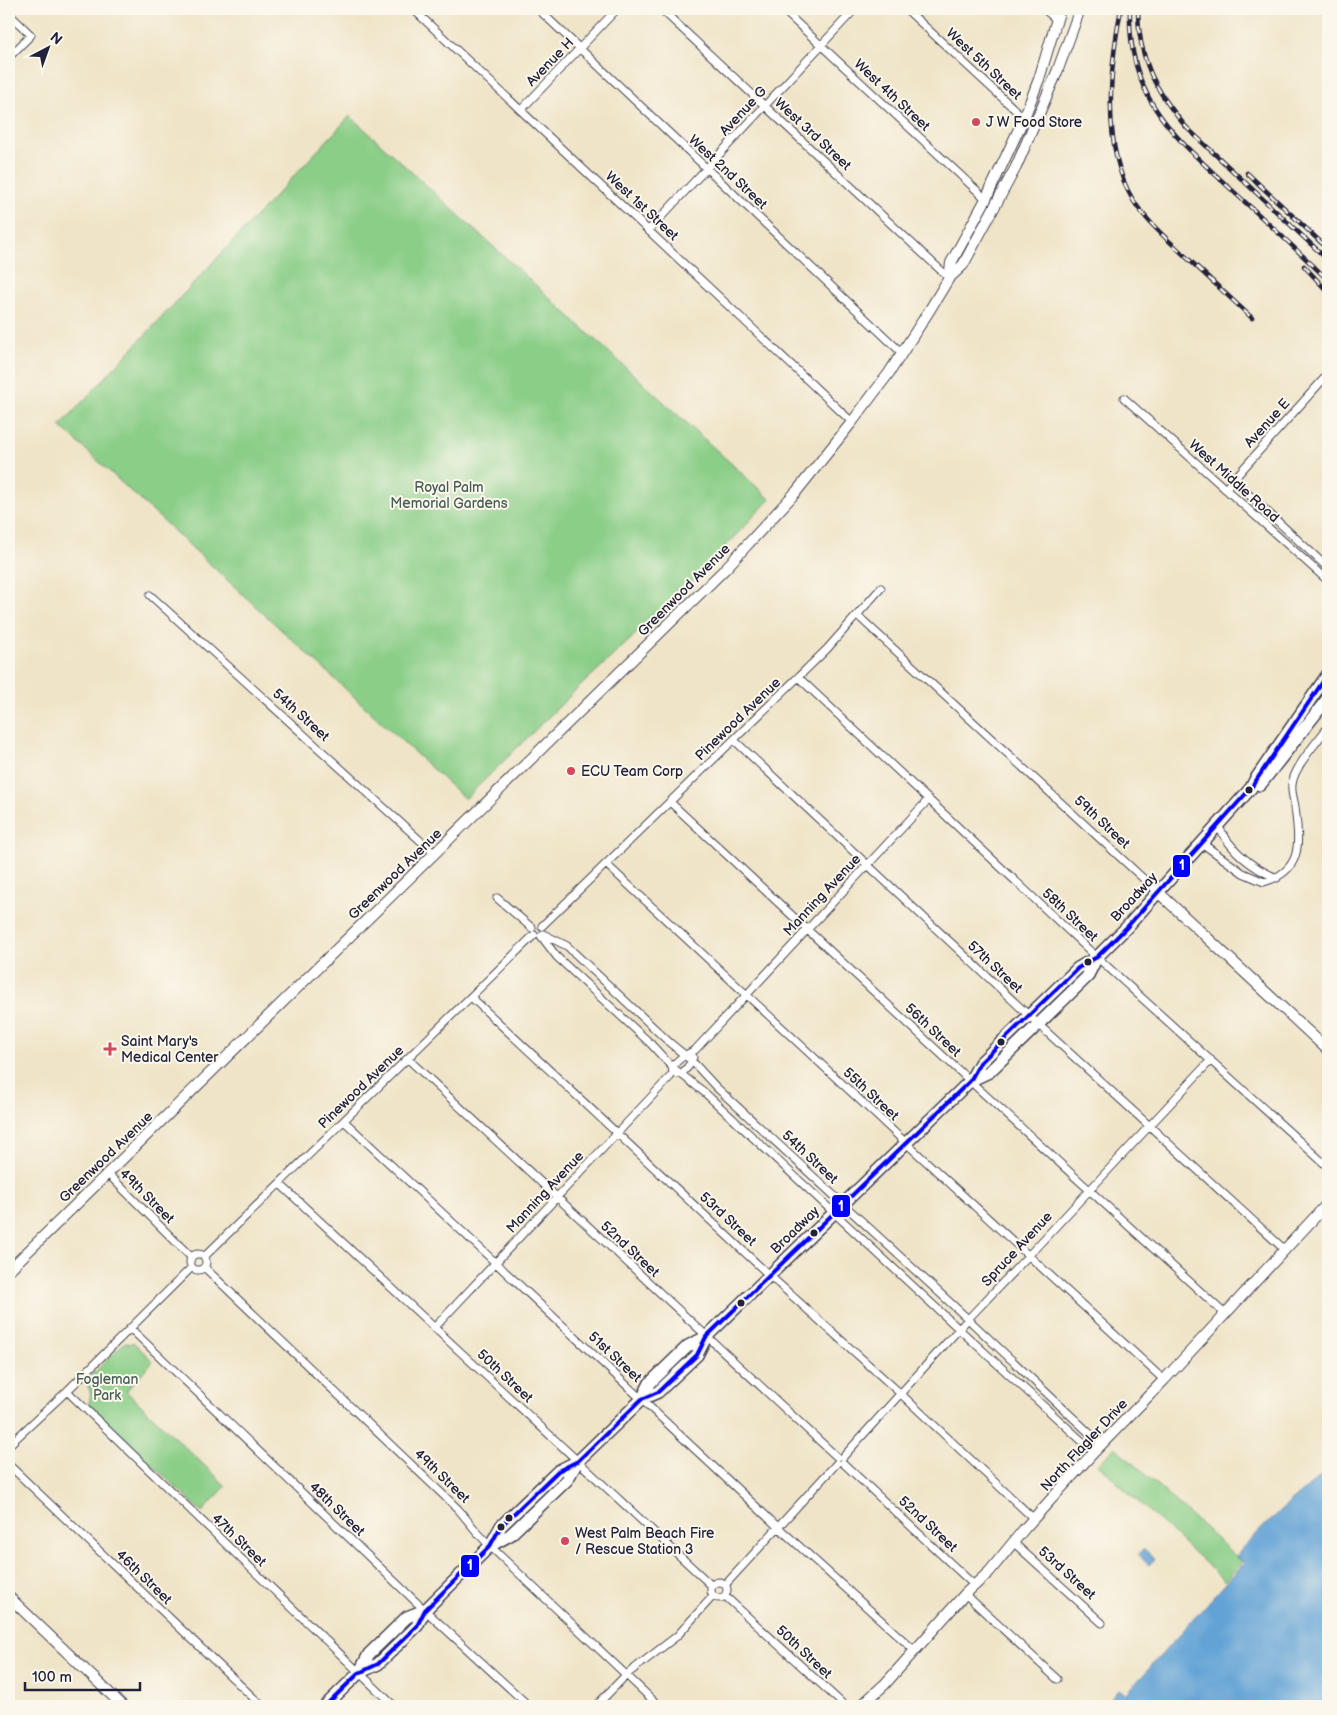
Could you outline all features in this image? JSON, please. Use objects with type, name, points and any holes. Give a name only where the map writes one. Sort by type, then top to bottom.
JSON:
[{"type":"main road","points":[[949,278],[951,263],[986,199],[1024,118],[1039,79],[1060,9]]},
{"type":"main road","points":[[949,278],[962,265],[1016,167],[1057,72],[1080,9]]},
{"type":"main road","name":"Greenwood Avenue","points":[[9,1270],[724,570],[796,492],[852,422],[902,353],[949,278]]},
{"type":"main road","name":"Broadway","points":[[970,1081],[989,1072],[1087,976],[1097,958],[1159,893],[1251,788],[1328,674]]},
{"type":"main road","name":"Broadway","points":[[1251,788],[1258,786],[1328,698]]},
{"type":"main road","name":"59th Street","points":[[1159,893],[1328,1050]]},
{"type":"main road","name":"Broadway","points":[[325,1706],[359,1673],[368,1654],[407,1617],[425,1610],[490,1546],[510,1535],[553,1494],[567,1480],[578,1461],[642,1399],[650,1383],[688,1346],[706,1337],[834,1213],[970,1081],[980,1063],[1078,968],[1097,958]]},
{"type":"main road","name":"North Flagler Drive","points":[[861,1706],[885,1684],[965,1594],[989,1572],[1098,1448],[1226,1314],[1328,1203]]},
{"type":"main road","points":[[9,1597],[123,1706]]},
{"type":"street","name":"West 1st Street","points":[[413,9],[852,422]]},
{"type":"street","name":"West 2nd Street","points":[[538,9],[902,353]]},
{"type":"street","name":"Avenue H","points":[[521,110],[617,9]]},
{"type":"street","name":"West 3rd Street","points":[[661,9],[949,278]]},
{"type":"street","name":"West 4th Street","points":[[782,9],[986,199]]},
{"type":"street","name":"Avenue G","points":[[649,230],[855,9]]},
{"type":"street","name":"West 5th Street","points":[[906,9],[1024,118]]},
{"type":"street","points":[[1044,9],[1057,20]]},
{"type":"street","points":[[9,14],[31,35],[9,57]]},
{"type":"street","name":"Avenue E","points":[[1225,489],[1328,374]]},
{"type":"street","name":"West Middle Road","points":[[1124,398],[1328,581]]},
{"type":"street","name":"West Middle Road","points":[[1233,480],[1328,568]]},
{"type":"street","name":"Pinewood Avenue","points":[[205,1256],[537,933],[544,929],[542,926],[827,649],[882,588]]},
{"type":"street","name":"54th Street","points":[[150,595],[435,854]]},
{"type":"street","name":"59th Street","points":[[857,615],[1159,893]]},
{"type":"street","name":"58th Street","points":[[798,678],[1097,958],[1328,1167]]},
{"type":"street","points":[[1203,844],[1243,873],[1264,882],[1283,875],[1296,858],[1298,844],[1292,784],[1297,770],[1328,727]]},
{"type":"street","name":"57th Street","points":[[734,740],[1029,1016],[1285,1250]]},
{"type":"street","name":"Manning Avenue","points":[[693,1052],[928,799]]},
{"type":"street","name":"56th Street","points":[[670,802],[970,1081],[1226,1314]]},
{"type":"street","points":[[1218,826],[1226,840],[1242,856],[1267,874],[1278,878]]},
{"type":"street","name":"55th Street","points":[[606,865],[1164,1380]]},
{"type":"street","name":"54th Street","points":[[497,898],[537,933],[557,957],[650,1043],[672,1070]]},
{"type":"street","name":"54th Street","points":[[537,933],[567,946],[670,1043],[692,1061],[716,1087],[968,1319],[1098,1448]]},
{"type":"street","name":"53rd Street","points":[[471,997],[1034,1519]]},
{"type":"street","points":[[672,1070],[681,1074],[692,1061],[693,1052],[684,1054]]},
{"type":"street","name":"Manning Avenue","points":[[435,1327],[618,1132],[684,1054]]},
{"type":"street","name":"52nd Street","points":[[408,1059],[974,1585]]},
{"type":"street","name":"Spruce Avenue","points":[[724,1584],[1210,1060]]},
{"type":"street","name":"54th Street","points":[[681,1074],[704,1092],[959,1329],[1098,1448]]},
{"type":"street","name":"51st Street","points":[[344,1122],[778,1527],[914,1650]]},
{"type":"street","name":"49th Street","points":[[107,1173],[191,1257]]},
{"type":"street","name":"50th Street","points":[[280,1184],[712,1586]]},
{"type":"street","points":[[198,1253],[205,1256],[204,1267],[197,1270],[192,1267],[191,1257],[198,1253]]},
{"type":"street","points":[[9,1445],[67,1391],[192,1267]]},
{"type":"street","name":"49th Street","points":[[204,1267],[458,1509],[490,1546],[659,1706]]},
{"type":"street","name":"48th Street","points":[[130,1328],[425,1610],[529,1706]]},
{"type":"street","name":"47th Street","points":[[67,1391],[394,1706]]},
{"type":"street","name":"46th Street","points":[[9,1465],[262,1706]]},
{"type":"street","name":"53rd Street","points":[[1014,1542],[1102,1623]]},
{"type":"street","points":[[718,1582],[724,1584],[727,1592],[725,1596],[718,1599],[713,1596],[710,1591],[712,1586],[718,1582]]},
{"type":"street","points":[[965,1594],[1057,1679]]},
{"type":"street","points":[[596,1706],[626,1675],[678,1636],[713,1596]]},
{"type":"street","name":"50th Street","points":[[725,1596],[845,1706]]},
{"type":"green space","name":"Royal Palm Memorial Gardens","points":[[350,116],[770,499],[692,582],[574,692],[465,799],[60,426]]},
{"type":"green space","name":"Fogleman Park","points":[[125,1342],[130,1344],[133,1342],[153,1361],[126,1391],[226,1486],[202,1512],[88,1404],[90,1392],[85,1382]]},
{"type":"green space","points":[[1115,1447],[1242,1562],[1225,1581],[1098,1465]]},
{"type":"water","points":[[1328,1471],[1328,1706],[1104,1706],[1119,1689],[1126,1694],[1244,1563],[1236,1556],[1247,1544],[1280,1511]]},
{"type":"water","points":[[1144,1549],[1155,1559],[1149,1565],[1138,1555]]},
{"type":"railway","points":[[1121,9],[1114,56],[1111,106],[1116,156],[1123,179],[1138,208],[1150,222],[1252,318]]},
{"type":"railway","points":[[1130,9],[1131,40],[1137,68],[1146,92],[1158,113],[1174,133],[1212,172],[1328,280]]},
{"type":"railway","points":[[1138,9],[1141,43],[1145,58],[1150,73],[1166,101],[1187,128],[1328,260]]},
{"type":"railway","points":[[1247,173],[1328,249]]},
{"type":"railway","points":[[1304,266],[1328,292]]},
{"type":"transit line","name":"1","points":[[325,1706],[359,1673],[378,1664],[417,1626],[425,1610],[490,1546],[501,1526],[558,1471],[578,1461],[642,1399],[658,1392],[697,1355],[706,1337],[970,1081],[980,1063],[1078,968],[1097,957],[1127,927],[1251,788],[1328,674]]},
{"type":"place","name":"J W Food Store","points":[[976,122]]},
{"type":"place","name":"ECU Team Corp","points":[[571,771]]},
{"type":"place","name":"Saint Mary's Medical Center","points":[[110,1049]]},
{"type":"place","name":"West Palm Beach Fire / Rescue Station 3","points":[[565,1541]]}]
